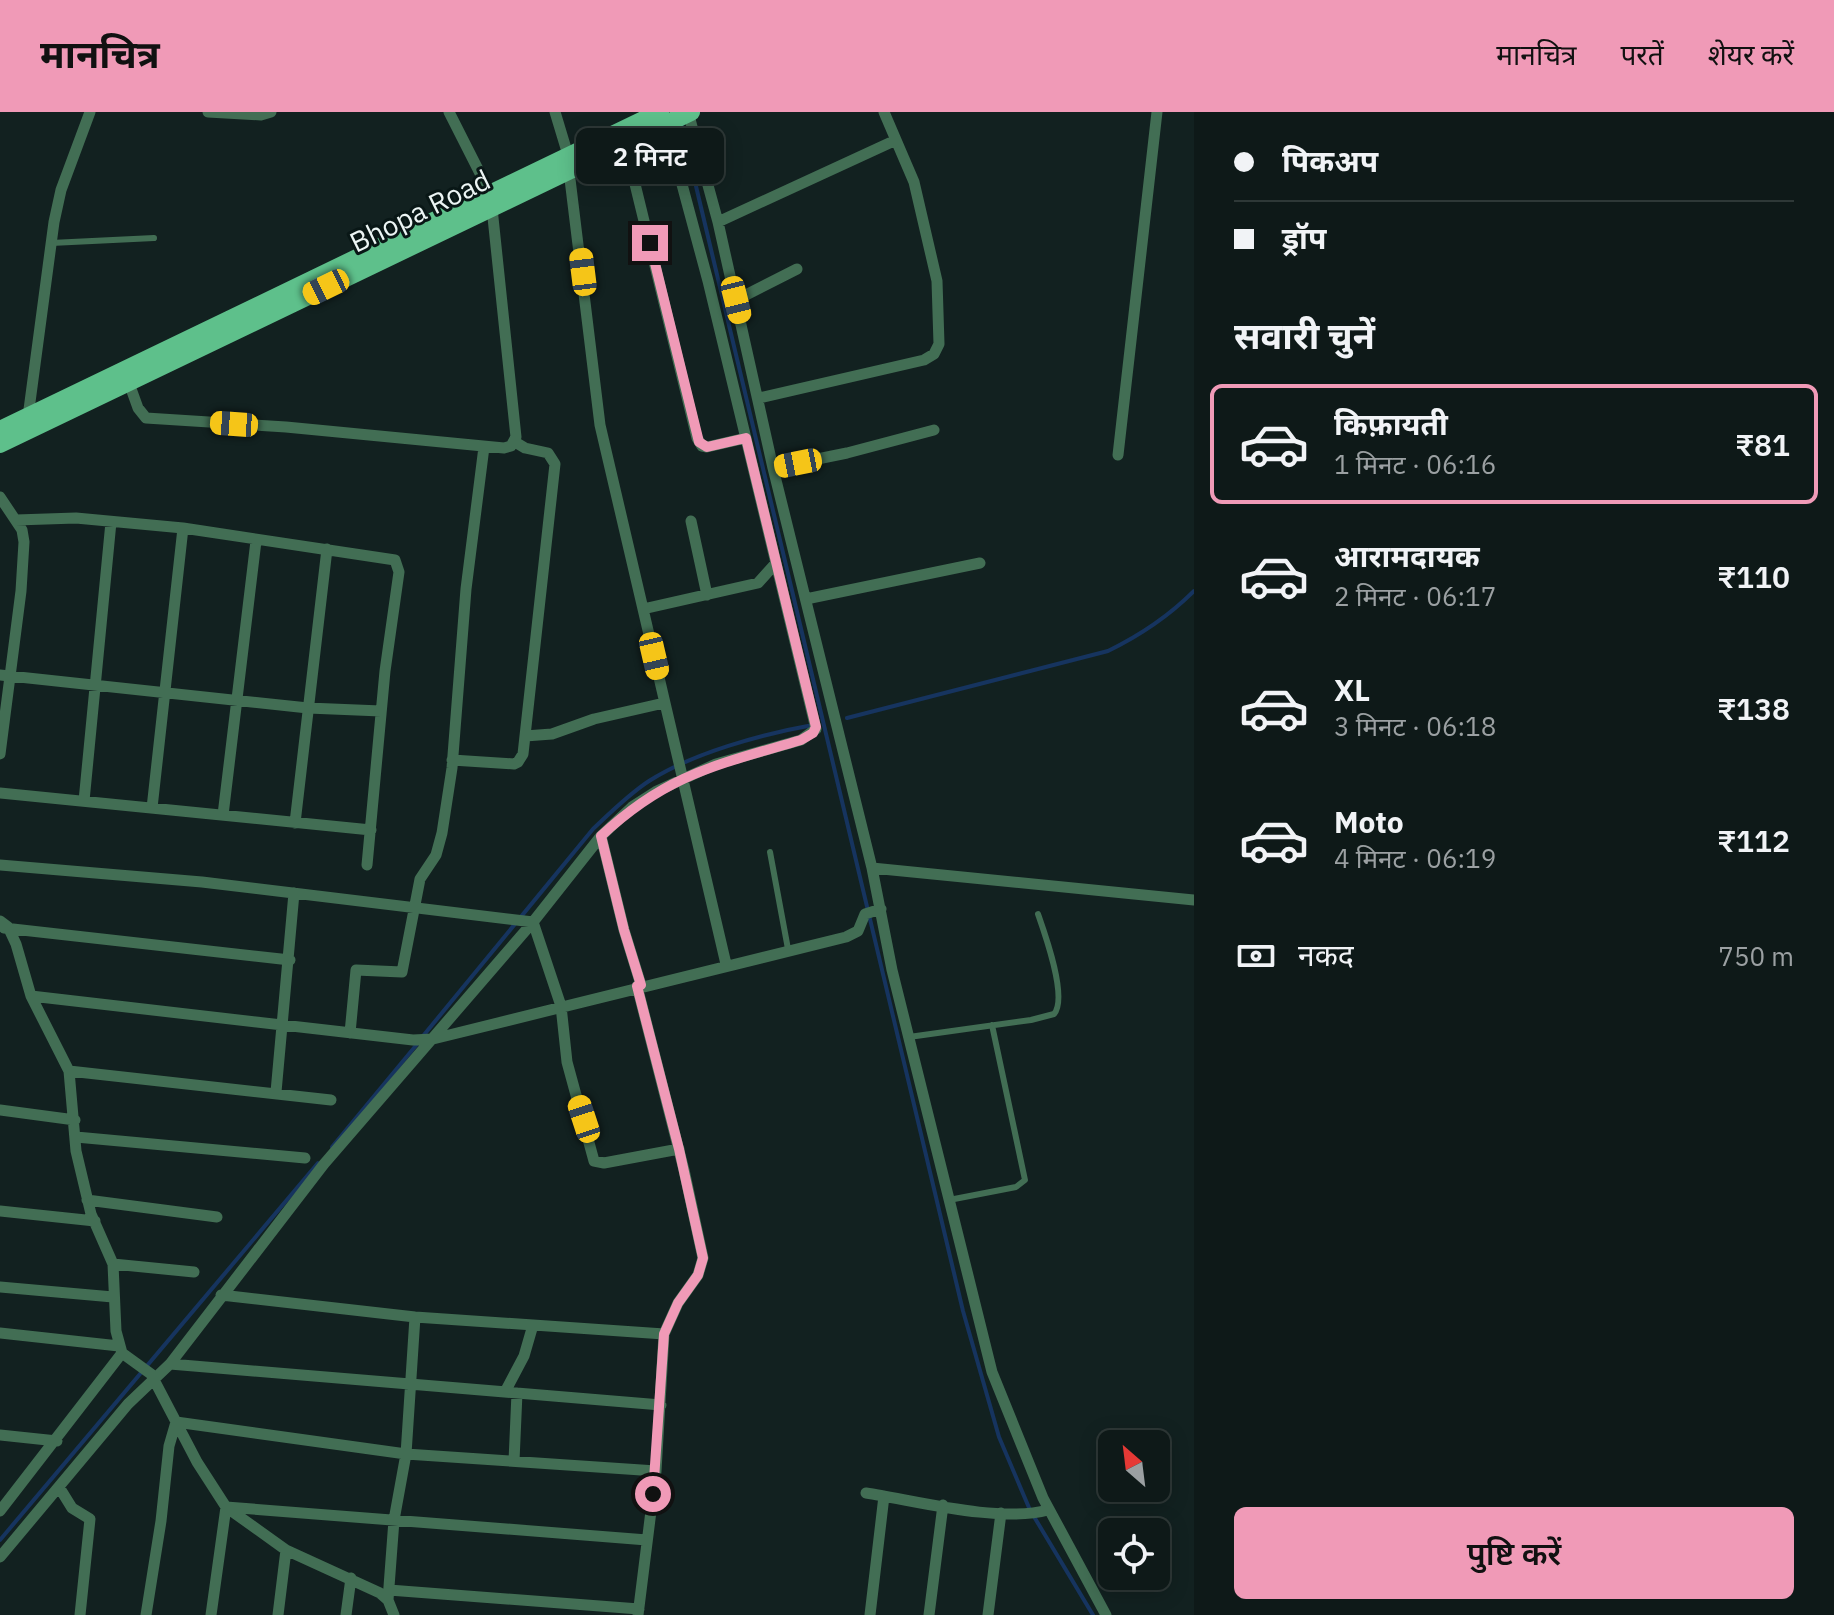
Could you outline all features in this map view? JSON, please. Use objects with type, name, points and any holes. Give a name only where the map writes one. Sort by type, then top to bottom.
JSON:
[{"type":"main road","name":"Bhopa Road","points":[[568,163],[625,143],[672,116]]},
{"type":"main road","name":"Bhopa Road","points":[[0,430],[672,116]]},
{"type":"main road","name":"Bhopa Road","points":[[0,444],[129,383],[491,200]]},
{"type":"street","points":[[28,417],[61,190],[90,112]]},
{"type":"street","points":[[208,112],[261,115],[271,112]]},
{"type":"street","points":[[449,112],[491,200],[515,442]]},
{"type":"street","points":[[555,112],[568,163],[600,425],[726,964]]},
{"type":"street","points":[[759,398],[924,360],[934,354],[939,344],[937,281],[914,182],[884,112]]},
{"type":"street","points":[[1118,455],[1157,112]]},
{"type":"street","points":[[672,116],[718,222],[773,468],[872,868],[873,911],[909,1037],[992,1372],[1039,1512],[1106,1615]]},
{"type":"street","points":[[170,1364],[424,1039],[601,836],[679,768],[716,764],[801,740],[816,729],[680,177],[672,116]]},
{"type":"street","points":[[718,222],[896,140]]},
{"type":"street","points":[[625,143],[697,438],[702,446],[707,447],[746,438]]},
{"type":"street","points":[[736,300],[797,269]]},
{"type":"street","points":[[129,383],[138,408],[146,418],[286,427],[484,447],[504,448],[515,442]]},
{"type":"street","points":[[773,468],[934,430]]},
{"type":"street","points":[[452,760],[514,764],[521,760],[555,464],[548,453],[525,448],[515,442]]},
{"type":"street","points":[[350,1033],[356,970],[402,972],[420,879],[433,862],[439,844],[452,760],[466,589],[484,447]]},
{"type":"street","points":[[0,497],[16,520],[24,542],[5,676],[0,754]]},
{"type":"street","points":[[16,520],[76,518],[183,528],[390,558],[397,565],[367,865]]},
{"type":"street","points":[[691,521],[707,595]]},
{"type":"street","points":[[84,801],[111,522]]},
{"type":"street","points":[[152,808],[183,528]]},
{"type":"street","points":[[223,815],[256,541]]},
{"type":"street","points":[[295,823],[327,549]]},
{"type":"street","points":[[643,609],[758,583],[776,563]]},
{"type":"street","points":[[806,599],[980,563]]},
{"type":"street","points":[[5,676],[308,708],[381,711]]},
{"type":"street","points":[[525,736],[552,734],[594,719],[664,703]]},
{"type":"street","points":[[0,793],[371,830]]},
{"type":"street","points":[[0,1333],[121,1350],[148,1372],[226,1507],[286,1550],[388,1595],[638,1612],[656,1471],[664,1334],[678,1303],[698,1275],[703,1258],[601,836]]},
{"type":"street","points":[[0,865],[82,870],[525,920]]},
{"type":"street","points":[[872,868],[1194,900]]},
{"type":"street","points":[[276,1092],[294,893]]},
{"type":"street","points":[[31,996],[283,1026],[424,1039],[854,934],[873,911]]},
{"type":"street","points":[[525,920],[561,1006],[567,1062],[594,1161],[604,1163],[679,1149]]},
{"type":"street","points":[[0,1511],[57,1441],[121,1350],[113,1297],[113,1264],[87,1200],[69,1071],[31,996],[3,926],[290,960]]},
{"type":"street","points":[[69,1071],[331,1100]]},
{"type":"street","points":[[0,1110],[75,1120]]},
{"type":"street","points":[[76,1137],[305,1158]]},
{"type":"street","points":[[87,1200],[217,1217]]},
{"type":"street","points":[[0,1211],[95,1221]]},
{"type":"street","points":[[113,1264],[194,1272]]},
{"type":"street","points":[[0,1287],[113,1297]]},
{"type":"street","points":[[221,1295],[415,1317],[664,1334]]},
{"type":"street","points":[[394,1615],[388,1595],[394,1520],[406,1454],[415,1317]]},
{"type":"street","points":[[514,1461],[511,1392],[533,1325]]},
{"type":"street","points":[[0,1557],[128,1404],[148,1372],[170,1364],[661,1405]]},
{"type":"street","points":[[176,1422],[406,1454],[656,1471]]},
{"type":"street","points":[[146,1615],[161,1521],[167,1455],[176,1422]]},
{"type":"street","points":[[0,1435],[57,1441]]},
{"type":"street","points":[[59,1487],[72,1508],[90,1519],[80,1615]]},
{"type":"street","points":[[866,1493],[1001,1513],[1039,1512]]},
{"type":"street","points":[[870,1615],[884,1496]]},
{"type":"street","points":[[929,1615],[943,1505]]},
{"type":"street","points":[[226,1507],[647,1540]]},
{"type":"street","points":[[211,1615],[226,1507]]},
{"type":"street","points":[[988,1615],[1001,1513]]},
{"type":"street","points":[[278,1615],[286,1550]]},
{"type":"street","points":[[346,1615],[351,1578]]},
{"type":"lane","points":[[51,243],[154,238]]},
{"type":"lane","points":[[770,852],[788,949]]},
{"type":"lane","points":[[909,1037],[1047,1017],[1058,1009],[1054,970],[1038,914]]},
{"type":"lane","points":[[949,1200],[1016,1187],[1025,1180],[992,1025]]},
{"type":"waterway","points":[[681,123],[963,1311],[999,1437],[1030,1510],[1093,1615]]},
{"type":"waterway","points":[[847,718],[1108,651],[1154,625],[1194,591]]},
{"type":"waterway","points":[[423,1036],[593,829],[634,792],[667,771],[707,753],[750,739],[813,725]]},
{"type":"waterway","points":[[332,1147],[418,1043]]},
{"type":"waterway","points":[[0,1540],[318,1163]]},
{"type":"route","points":[[650,243],[697,438],[702,446],[707,447],[746,438],[816,727],[813,733],[801,740],[716,764],[682,778],[632,807],[601,836],[641,985],[637,986],[703,1258],[698,1275],[678,1303],[664,1334],[653,1494]]}]
